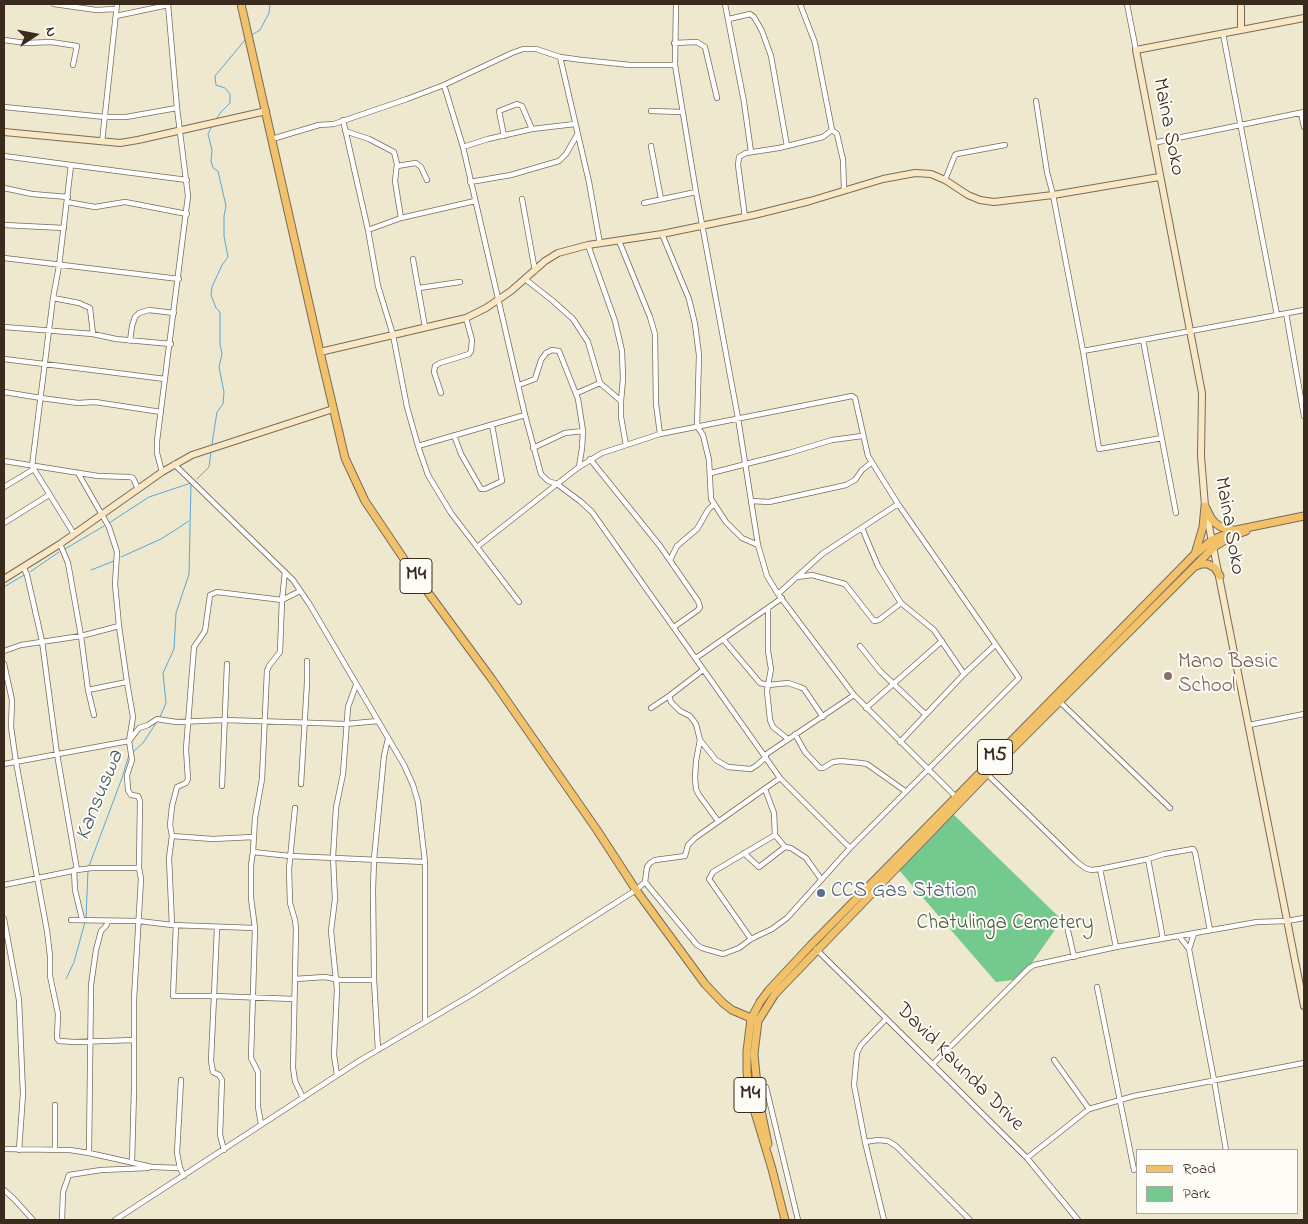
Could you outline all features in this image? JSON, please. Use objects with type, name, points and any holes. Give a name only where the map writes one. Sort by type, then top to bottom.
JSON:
[{"type":"main road","name":"M4","points":[[241,4],[345,458],[365,501],[410,568],[597,830],[636,890],[714,994],[732,1010],[754,1020],[754,1074],[773,1173],[785,1220]]},
{"type":"main road","points":[[1205,506],[1215,523],[1221,527],[1234,530]]},
{"type":"main road","points":[[1194,555],[1203,527],[1205,506]]},
{"type":"main road","name":"M5","points":[[1057,699],[1194,555],[1234,530],[1304,516]]},
{"type":"main road","name":"M5","points":[[754,1020],[814,947],[1057,699],[1196,566],[1213,543],[1261,524]]},
{"type":"main road","points":[[1196,566],[1208,564],[1215,568],[1220,576]]},
{"type":"street","points":[[54,4],[96,10],[117,6],[102,142]]},
{"type":"street","points":[[116,16],[168,4],[177,108],[187,180],[188,196],[179,279],[157,448],[162,472]]},
{"type":"street","points":[[676,4],[675,65],[682,112],[738,418],[758,545],[767,576],[778,594],[854,695],[958,799]]},
{"type":"street","points":[[725,4],[751,152]]},
{"type":"street","points":[[800,4],[815,43],[832,130],[837,134],[843,160],[844,190]]},
{"type":"street","points":[[1127,4],[1136,50],[1304,18]]},
{"type":"street","points":[[1241,4],[1241,30]]},
{"type":"street","points":[[729,19],[750,14],[754,17],[762,31],[771,56],[787,146]]},
{"type":"street","points":[[1223,34],[1277,315]]},
{"type":"street","points":[[4,40],[26,43],[50,42],[78,46],[74,65]]},
{"type":"street","points":[[674,43],[698,42],[705,47],[709,56],[717,98]]},
{"type":"street","points":[[272,139],[319,125],[334,124],[444,85],[523,49],[536,49],[560,57],[630,65],[675,65]]},
{"type":"street","name":"Maina Soko","points":[[1136,50],[1202,393],[1201,456],[1205,506],[1304,1006]]},
{"type":"street","points":[[560,57],[589,182],[600,244]]},
{"type":"street","points":[[444,85],[463,147],[525,415],[541,474],[548,481],[557,484],[580,501],[592,512],[780,778],[850,848]]},
{"type":"street","points":[[1036,101],[1047,172],[1083,351],[1099,449],[1162,438]]},
{"type":"street","points":[[504,136],[499,111],[518,104],[522,106],[532,129]]},
{"type":"street","points":[[4,107],[105,117],[126,117],[177,108]]},
{"type":"street","points":[[4,132],[102,142],[128,142],[266,111]]},
{"type":"street","points":[[652,111],[682,112]]},
{"type":"street","points":[[1153,143],[1303,113],[1304,127]]},
{"type":"street","points":[[343,120],[368,230],[378,286],[393,335],[407,407],[428,475],[451,513],[519,602]]},
{"type":"street","points":[[463,147],[532,129],[575,124]]},
{"type":"street","points":[[745,217],[738,160],[742,155],[823,137],[832,130]]},
{"type":"street","points":[[345,131],[359,134],[394,152],[397,166],[395,181],[401,218]]},
{"type":"street","points":[[470,182],[504,176],[559,161],[566,154],[577,134]]},
{"type":"street","points":[[945,180],[955,155],[1005,145]]},
{"type":"street","points":[[651,146],[661,199]]},
{"type":"street","points":[[4,156],[187,180]]},
{"type":"street","points":[[397,166],[416,163],[421,167],[427,180]]},
{"type":"street","points":[[71,165],[33,467],[74,534]]},
{"type":"street","points":[[320,352],[466,318],[499,299],[553,256],[588,245],[662,234],[745,217],[810,201],[883,178],[915,173],[931,174],[945,180],[968,195],[980,200],[994,202],[1053,195],[1159,177]]},
{"type":"street","points":[[4,188],[96,207],[126,202],[186,214]]},
{"type":"street","points":[[644,202],[696,192]]},
{"type":"street","points":[[522,199],[535,271]]},
{"type":"street","points":[[368,230],[401,218],[475,201]]},
{"type":"street","points":[[4,224],[64,228]]},
{"type":"street","points":[[662,234],[689,299],[695,324],[699,355],[697,426],[703,435],[711,473],[710,489],[713,505],[742,538],[758,545]]},
{"type":"street","points":[[619,240],[655,334],[656,404],[660,434]]},
{"type":"street","points":[[588,245],[618,333],[623,365],[621,417],[626,445]]},
{"type":"street","points":[[4,258],[179,279]]},
{"type":"street","points":[[413,259],[425,327]]},
{"type":"street","points":[[525,279],[561,308],[582,330],[588,342],[600,384],[621,401]]},
{"type":"street","points":[[418,288],[460,282]]},
{"type":"street","points":[[53,298],[75,302],[90,308],[93,334]]},
{"type":"street","points":[[130,340],[135,317],[139,313],[149,310],[174,313]]},
{"type":"street","points":[[1083,351],[1304,310]]},
{"type":"street","points":[[1286,313],[1302,389],[1304,416]]},
{"type":"street","points":[[441,393],[434,372],[435,366],[469,354],[472,347],[466,318]]},
{"type":"street","points":[[4,326],[93,334],[170,344]]},
{"type":"street","points":[[1143,340],[1176,513]]},
{"type":"street","points":[[519,385],[535,379],[543,356],[552,350],[556,350],[561,354],[567,373],[577,393],[583,431],[579,467]]},
{"type":"street","points":[[4,359],[166,379]]},
{"type":"street","points":[[577,393],[600,384]]},
{"type":"street","points":[[4,392],[78,403],[95,402],[161,412]]},
{"type":"street","points":[[476,547],[579,467],[602,452],[660,434],[852,396],[855,398],[868,456],[898,504],[1019,678],[927,768],[821,878],[787,918],[739,948],[723,954],[702,948],[645,882]]},
{"type":"street","points":[[4,579],[60,544],[174,464],[203,451],[333,409]]},
{"type":"street","points":[[418,446],[525,415]]},
{"type":"street","points":[[454,435],[461,454],[481,488],[485,489],[502,481],[492,425]]},
{"type":"street","points":[[533,448],[565,433],[583,431]]},
{"type":"street","points":[[711,473],[832,440],[862,436]]},
{"type":"street","points":[[590,459],[670,560],[700,604],[698,610],[674,627]]},
{"type":"street","points":[[4,461],[107,477],[132,478],[138,489]]},
{"type":"street","points":[[751,500],[769,502],[846,485],[855,480],[862,470],[872,462]]},
{"type":"street","points":[[174,464],[293,580],[310,605],[404,765],[418,802],[425,862],[425,1021]]},
{"type":"street","points":[[4,487],[33,467]]},
{"type":"street","points":[[78,473],[109,526],[117,552],[115,584],[119,626],[133,717],[129,741],[131,764],[127,775],[130,794],[140,798],[139,868],[141,879],[134,1040],[132,1162]]},
{"type":"street","points":[[4,523],[49,495]]},
{"type":"street","points":[[778,594],[822,554],[898,504]]},
{"type":"street","points":[[670,560],[677,546],[697,529],[713,505]]},
{"type":"street","points":[[862,528],[878,566],[901,603],[927,624],[942,641],[964,674]]},
{"type":"street","points":[[60,544],[68,563],[88,690],[94,715]]},
{"type":"street","points":[[24,568],[42,642],[57,754],[76,870],[75,890],[85,920]]},
{"type":"street","points":[[262,1124],[258,1107],[258,1072],[251,1058],[255,928],[251,898],[251,865],[253,837],[261,792],[267,672],[269,666],[280,652],[284,572]]},
{"type":"street","points":[[795,578],[812,575],[845,584],[874,621],[879,620],[901,603]]},
{"type":"street","points":[[294,999],[173,996],[174,925],[169,858],[172,836],[170,825],[175,793],[177,787],[186,783],[188,779],[186,749],[194,647],[205,630],[210,595],[217,592],[282,600],[300,591]]},
{"type":"street","points":[[696,658],[782,598]]},
{"type":"street","points":[[768,608],[768,651],[771,669],[768,685],[771,724],[788,739]]},
{"type":"street","points":[[4,651],[21,645],[81,636],[119,626]]},
{"type":"street","points":[[723,639],[760,683],[768,685],[788,683],[800,686],[823,717]]},
{"type":"street","points":[[866,708],[942,641]]},
{"type":"street","points":[[900,742],[964,674],[995,645]]},
{"type":"street","points":[[860,646],[880,671],[925,714]]},
{"type":"street","points":[[301,784],[307,661]]},
{"type":"street","points":[[4,664],[12,700],[11,727],[16,762],[47,931],[50,976],[58,1014],[57,1038],[60,1041],[91,1042],[134,1040]]},
{"type":"street","points":[[222,786],[227,664]]},
{"type":"street","points":[[651,708],[703,670]]},
{"type":"street","points":[[88,690],[127,682]]},
{"type":"street","points":[[337,1075],[334,1055],[334,1024],[337,998],[331,931],[335,899],[333,858],[336,808],[343,774],[348,707],[356,685]]},
{"type":"street","points":[[669,696],[671,702],[680,711],[694,719],[700,740],[716,760],[728,767],[751,769],[788,739],[854,695]]},
{"type":"street","points":[[1057,699],[1170,808]]},
{"type":"street","points":[[1249,725],[1304,714]]},
{"type":"street","points":[[132,722],[133,727],[139,728],[157,719],[189,722],[224,720],[346,724],[378,721]]},
{"type":"street","points":[[4,764],[129,741],[139,728]]},
{"type":"street","points":[[795,734],[805,752],[820,768],[833,762],[841,761],[867,764],[905,791]]},
{"type":"street","points":[[378,1050],[374,980],[374,859],[384,756],[388,739]]},
{"type":"street","points":[[700,740],[696,761],[696,789],[718,821]]},
{"type":"street","points":[[984,772],[1085,868],[1100,870],[1192,849],[1195,852],[1210,930]]},
{"type":"street","points":[[115,1220],[337,1075],[471,995],[636,890],[645,882],[647,867],[650,863],[655,860],[686,856],[688,845],[695,838],[780,778]]},
{"type":"street","points":[[765,789],[774,813],[775,835],[785,847],[795,850],[806,858],[821,878]]},
{"type":"street","points":[[296,808],[290,856],[290,903],[296,928],[293,1068],[295,1081],[303,1098]]},
{"type":"street","points":[[752,939],[709,879],[713,872],[775,835]]},
{"type":"street","points":[[172,836],[212,839],[253,837]]},
{"type":"street","points":[[744,853],[759,867],[785,847]]},
{"type":"street","points":[[253,852],[290,856],[425,862]]},
{"type":"street","points":[[1148,860],[1163,939]]},
{"type":"street","points":[[4,885],[76,870],[139,868]]},
{"type":"street","points":[[1100,870],[1116,947]]},
{"type":"street","points":[[933,1064],[1029,968],[1116,947],[1257,922],[1287,921],[1304,918]]},
{"type":"street","points":[[4,919],[19,1000],[23,1094],[19,1150]]},
{"type":"street","points":[[71,920],[139,921],[216,928],[255,928]]},
{"type":"street","points":[[89,1152],[90,1013],[96,950],[101,932],[108,921]]},
{"type":"street","points":[[1066,922],[1074,957]]},
{"type":"street","points":[[216,928],[211,1061],[213,1072],[222,1080],[220,1135],[224,1150]]},
{"type":"street","points":[[1189,949],[1194,934]]},
{"type":"street","points":[[1179,936],[1189,949],[1226,1149]]},
{"type":"street","name":"David Kaunda Drive","points":[[814,947],[1027,1158],[1078,1220]]},
{"type":"street","points":[[294,979],[326,977],[349,980],[374,980]]},
{"type":"street","points":[[1096,987],[1134,1170]]},
{"type":"street","points":[[884,1220],[865,1142],[854,1085],[857,1053],[860,1045],[886,1019]]},
{"type":"street","points":[[1054,1060],[1089,1109]]},
{"type":"street","points":[[1027,1158],[1089,1109],[1120,1099],[1304,1063]]},
{"type":"street","points":[[181,1080],[177,1153],[184,1176]]},
{"type":"street","points":[[766,1086],[798,1220]]},
{"type":"street","points":[[55,1105],[55,1150]]},
{"type":"street","points":[[865,1142],[888,1141],[896,1146],[970,1220]]},
{"type":"street","points":[[4,1150],[89,1152],[152,1167]]},
{"type":"street","points":[[62,1220],[63,1192],[69,1175],[101,1170],[152,1167],[180,1168]]},
{"type":"street","points":[[773,1173],[786,1173]]},
{"type":"street","points":[[4,1190],[32,1220]]},
{"type":"green space","name":"Chatulinga Cemetery","points":[[953,814],[1062,920],[1031,964],[1013,980],[996,982],[898,869]]},
{"type":"waterway","name":"Kansuswa","points":[[250,36],[260,30],[269,13],[270,4]]},
{"type":"waterway","name":"Kansuswa","points":[[217,118],[230,103],[230,94],[225,88],[216,85],[215,76],[245,40]]},
{"type":"waterway","name":"Kansuswa","points":[[212,126],[208,134],[212,150],[211,161],[213,168],[218,171],[226,206],[224,236],[228,257],[222,265],[212,287],[211,295],[216,308],[220,312],[220,344],[222,354],[219,367],[224,392],[223,404],[217,412],[212,444]]},
{"type":"waterway","name":"Kansuswa","points":[[197,479],[209,467],[211,451]]},
{"type":"waterway","name":"Kansuswa","points":[[109,523],[149,497],[191,483],[189,574],[176,613],[174,649],[163,673],[166,703],[160,717]]},
{"type":"waterway","points":[[121,557],[161,539],[189,521]]},
{"type":"waterway","points":[[65,549],[104,526]]},
{"type":"waterway","points":[[30,572],[59,552]]},
{"type":"waterway","points":[[91,570],[114,561]]},
{"type":"waterway","points":[[4,587],[24,575]]},
{"type":"waterway","name":"Kansuswa","points":[[133,752],[143,743],[158,720]]},
{"type":"waterway","name":"Kansuswa","points":[[89,866],[129,755]]},
{"type":"waterway","name":"Kansuswa","points":[[86,918],[88,870]]},
{"type":"waterway","name":"Kansuswa","points":[[66,979],[74,962],[85,922]]},
{"type":"place","name":"Mano Basic School","points":[[1168,676]]},
{"type":"place","name":"CCS Gas Station","points":[[821,893]]}]
